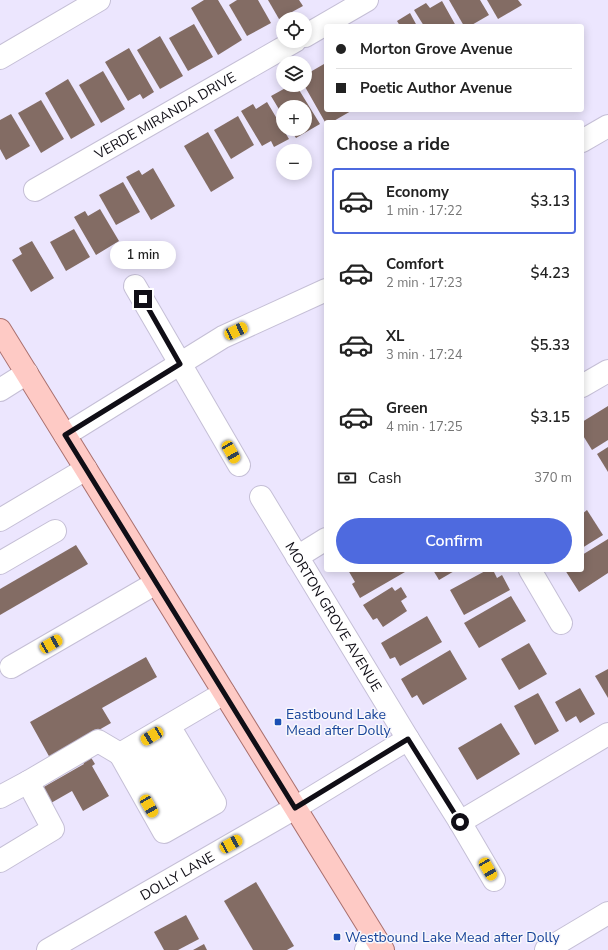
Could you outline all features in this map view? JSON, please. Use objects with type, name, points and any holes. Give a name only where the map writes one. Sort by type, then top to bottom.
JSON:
[{"type":"main road","points":[[0,330],[295,808],[375,947]]},
{"type":"street","points":[[0,58],[99,0]]},
{"type":"street","points":[[312,31],[344,6],[367,0]]},
{"type":"street","name":"VERDE MIRANDA DRIVE","points":[[35,190],[284,48]]},
{"type":"street","points":[[584,140],[608,126]]},
{"type":"street","points":[[135,286],[239,465]]},
{"type":"street","points":[[65,435],[222,337],[324,291]]},
{"type":"street","points":[[584,385],[608,371]]},
{"type":"street","points":[[0,390],[27,373]]},
{"type":"street","points":[[0,520],[86,469]]},
{"type":"street","name":"MORTON GROVE AVENUE","points":[[261,497],[494,880]]},
{"type":"street","points":[[0,563],[56,531]]},
{"type":"street","points":[[297,556],[324,540]]},
{"type":"street","points":[[531,572],[561,623]]},
{"type":"street","points":[[11,667],[156,583]]},
{"type":"street","points":[[0,797],[98,741],[145,740],[224,693]]},
{"type":"street","points":[[460,822],[608,734]]},
{"type":"street","name":"DOLLY LANE","points":[[48,950],[295,808],[408,739]]},
{"type":"street","points":[[145,740],[190,817],[164,832],[145,740]]},
{"type":"street","points":[[0,861],[53,829],[28,782]]},
{"type":"street","points":[[546,950],[608,914]]},
{"type":"building","points":[[204,0],[218,0],[242,40],[218,55],[191,8]]},
{"type":"building","points":[[237,0],[258,0],[271,23],[247,36],[229,5]]},
{"type":"building","points":[[268,0],[299,0],[303,6],[292,12],[276,12],[276,14]]},
{"type":"building","points":[[449,0],[480,0],[489,15],[473,24],[463,24]]},
{"type":"building","points":[[487,0],[518,0],[522,5],[498,19]]},
{"type":"building","points":[[442,1],[455,24],[423,24],[414,10],[426,3],[430,8]]},
{"type":"building","points":[[410,13],[416,24],[399,24],[397,21]]},
{"type":"building","points":[[194,24],[213,57],[188,71],[169,38]]},
{"type":"building","points":[[160,36],[183,76],[160,89],[137,50]]},
{"type":"building","points":[[129,48],[154,92],[143,99],[140,94],[128,101],[105,62]]},
{"type":"building","points":[[324,64],[324,112],[349,112],[335,120],[324,120],[308,92],[312,92],[312,71]]},
{"type":"building","points":[[103,71],[125,109],[101,123],[79,85]]},
{"type":"building","points":[[68,79],[95,125],[71,139],[45,93]]},
{"type":"building","points":[[278,92],[300,92],[305,100],[276,100],[276,104],[271,96]]},
{"type":"building","points":[[41,100],[64,139],[41,153],[18,113]]},
{"type":"building","points":[[267,102],[276,117],[276,136],[287,136],[289,139],[280,144],[276,144],[274,147],[271,141],[262,146],[241,111],[253,104],[256,109]]},
{"type":"building","points":[[312,111],[320,124],[312,129]]},
{"type":"building","points":[[11,114],[30,146],[6,160],[0,149],[0,120]]},
{"type":"building","points":[[238,116],[254,145],[231,159],[214,130]]},
{"type":"building","points":[[208,132],[234,178],[211,192],[184,146]]},
{"type":"building","points":[[153,168],[175,206],[151,220],[126,177],[139,170],[142,175]]},
{"type":"building","points":[[123,182],[140,212],[116,225],[99,195]]},
{"type":"building","points":[[100,209],[119,241],[96,255],[74,217],[85,211],[88,216]]},
{"type":"building","points":[[74,229],[90,257],[66,271],[50,242]]},
{"type":"building","points":[[32,241],[54,278],[31,292],[12,260],[22,254],[19,248]]},
{"type":"building","points":[[608,406],[608,440],[592,450],[584,437],[584,421]]},
{"type":"building","points":[[608,447],[608,472],[597,454]]},
{"type":"building","points":[[587,510],[603,535],[584,547],[584,512]]},
{"type":"building","points":[[608,539],[608,573],[579,592],[566,572],[584,572],[584,554]]},
{"type":"building","points":[[76,545],[88,564],[0,615],[0,589]]},
{"type":"building","points":[[349,572],[405,572],[360,598],[352,584],[355,582]]},
{"type":"building","points":[[434,572],[453,572],[439,580]]},
{"type":"building","points":[[483,572],[494,572],[497,578],[502,575],[510,590],[464,615],[450,590]]},
{"type":"building","points":[[392,587],[395,591],[401,587],[407,597],[401,601],[407,611],[383,627],[377,618],[373,620],[363,605]]},
{"type":"building","points":[[511,596],[526,621],[479,648],[464,623]]},
{"type":"building","points":[[427,616],[442,642],[400,666],[395,657],[390,659],[381,643]]},
{"type":"building","points":[[529,643],[547,674],[519,690],[501,659]]},
{"type":"building","points":[[450,650],[467,679],[423,705],[417,695],[412,698],[401,679]]},
{"type":"building","points":[[146,657],[157,677],[102,708],[111,723],[50,758],[30,722]]},
{"type":"building","points":[[608,669],[608,698],[595,676]]},
{"type":"building","points":[[580,688],[595,714],[580,723],[576,716],[566,722],[555,702]]},
{"type":"building","points":[[538,693],[559,731],[535,745],[514,706]]},
{"type":"building","points":[[501,723],[520,754],[477,780],[458,748]]},
{"type":"building","points":[[87,751],[95,764],[92,766],[109,796],[83,811],[72,791],[44,807],[35,792],[84,764],[79,755]]},
{"type":"building","points":[[256,882],[294,946],[287,950],[253,950],[224,901]]},
{"type":"building","points":[[186,915],[199,939],[178,950],[164,950],[154,932]]},
{"type":"building","points":[[204,944],[207,950],[193,950]]},
{"type":"place","name":"Eastbound Lake Mead after Dolly","points":[[278,722]]},
{"type":"place","name":"Westbound Lake Mead after Dolly","points":[[337,937]]},
{"type":"route","points":[[143,299],[180,364],[65,435],[295,808],[408,739],[460,822]]}]
